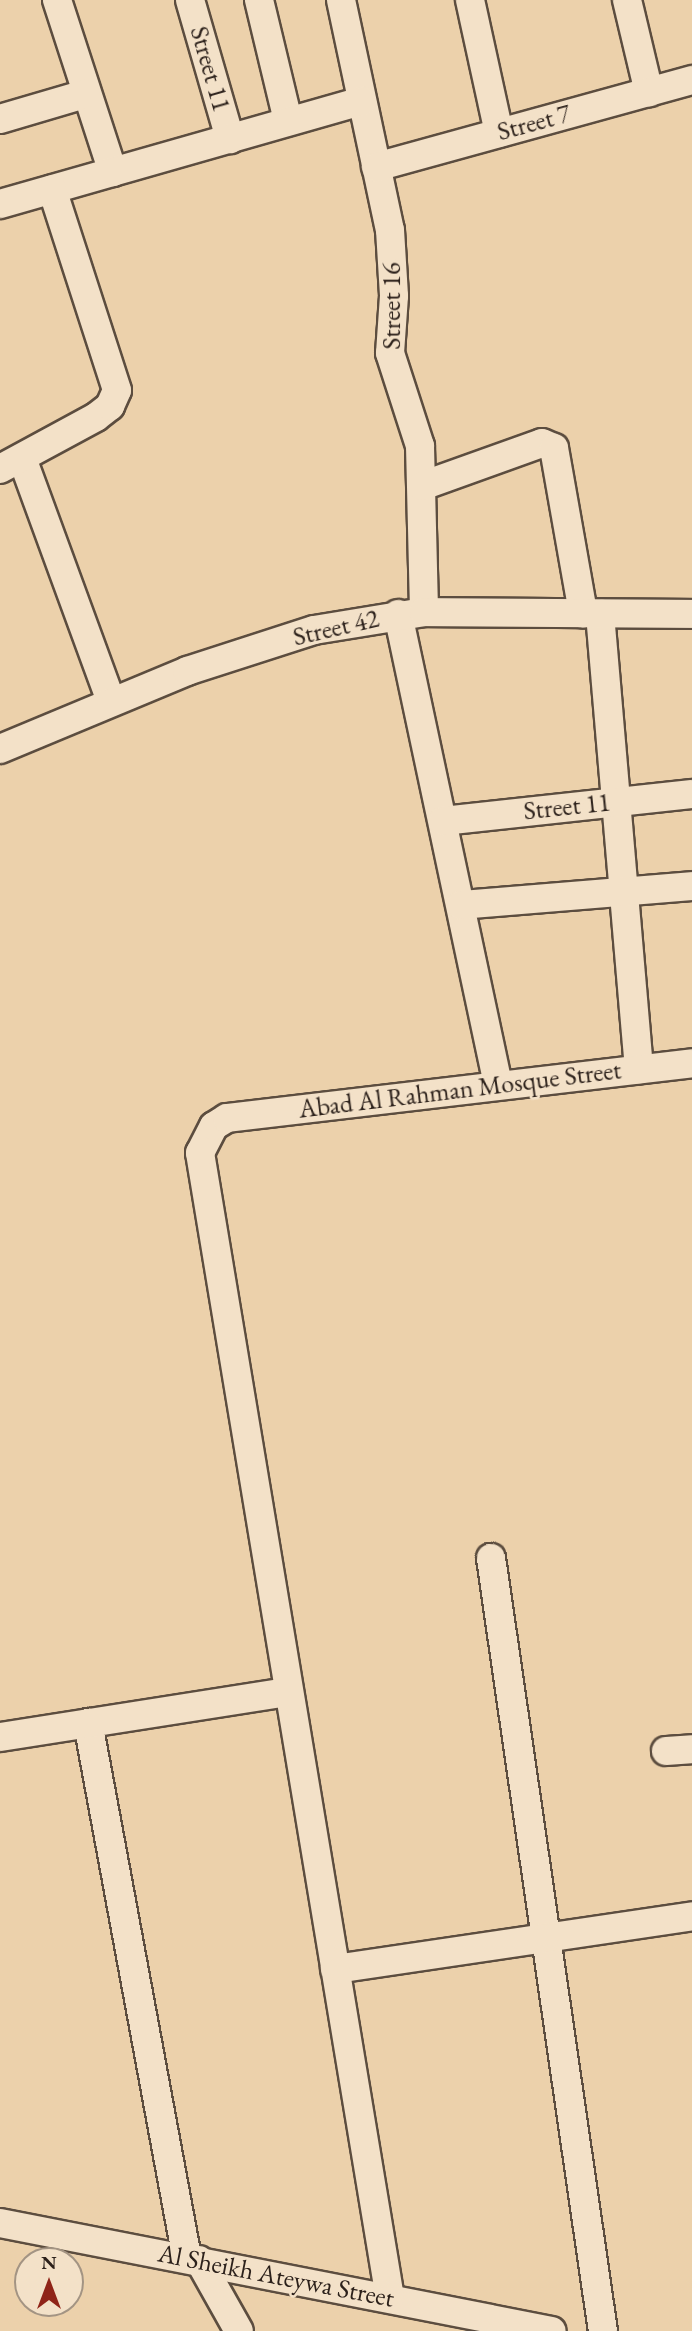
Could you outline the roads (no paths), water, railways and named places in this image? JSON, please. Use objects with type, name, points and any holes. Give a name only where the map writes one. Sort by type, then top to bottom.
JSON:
[{"type":"street","points":[[57,0],[85,94],[113,172]]},
{"type":"street","name":"Street 11","points":[[190,0],[230,139]]},
{"type":"street","points":[[259,0],[288,121]]},
{"type":"street","name":"Street 16","points":[[341,0],[394,263],[390,353],[420,446],[422,486],[411,613],[443,821],[499,1085]]},
{"type":"street","points":[[470,0],[499,132]]},
{"type":"street","points":[[627,0],[649,92]]},
{"type":"street","name":"Street 7","points":[[376,167],[692,80]]},
{"type":"street","points":[[0,119],[85,94]]},
{"type":"street","points":[[0,204],[362,101]]},
{"type":"street","points":[[52,189],[117,390],[110,406],[96,417],[11,463],[111,701]]},
{"type":"street","points":[[422,486],[542,443],[554,447],[591,613],[616,802],[639,1069]]},
{"type":"street","name":"Street 42","points":[[0,749],[111,701],[276,642],[411,613],[692,614]]},
{"type":"street","name":"Street 11","points":[[443,821],[692,794]]},
{"type":"street","points":[[461,905],[692,886]]},
{"type":"street","name":"Abad Al Rahman Mosque Street","points":[[289,1692],[202,1168],[205,1138],[227,1118],[692,1063]]},
{"type":"street","points":[[491,1558],[603,2331]]},
{"type":"street","points":[[0,1737],[289,1692],[390,2298]]},
{"type":"street","points":[[88,1723],[193,2259],[239,2331]]},
{"type":"street","points":[[335,1969],[545,1935],[692,1916]]},
{"type":"street","name":"Al Sheikh Ateywa Street","points":[[0,2223],[552,2331]]}]
